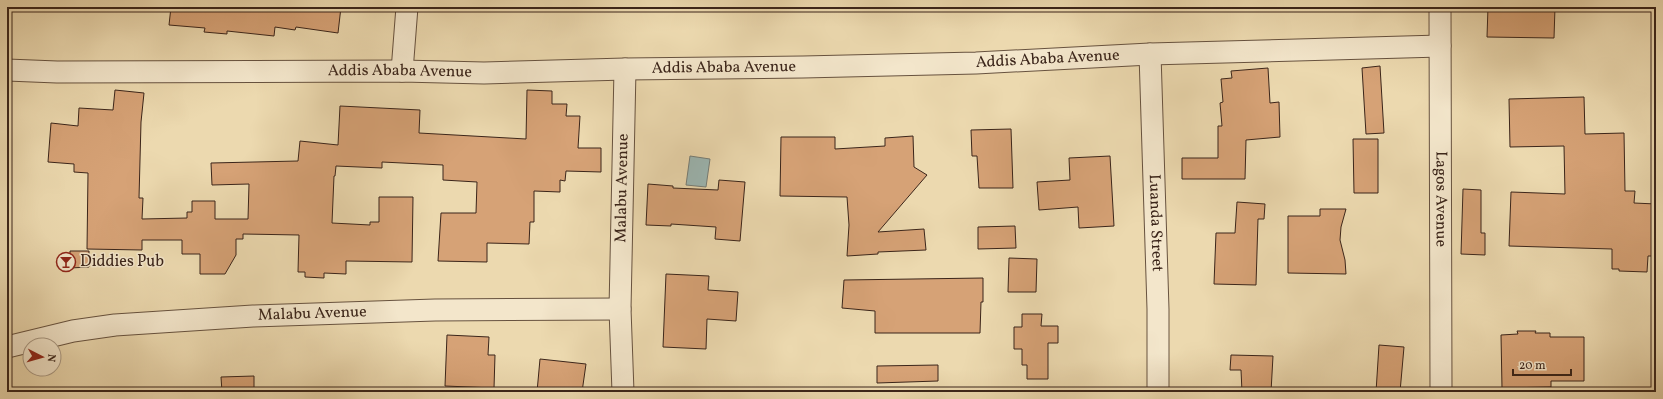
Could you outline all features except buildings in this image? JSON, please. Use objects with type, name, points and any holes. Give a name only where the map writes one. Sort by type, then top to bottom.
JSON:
[{"type":"street","points":[[402,71],[407,7]]},
{"type":"street","name":"Lagos Avenue","points":[[1440,7],[1441,392]]},
{"type":"street","name":"Addis Ababa Avenue","points":[[7,70],[57,72],[484,72],[976,63],[1150,54],[1440,46]]},
{"type":"street","name":"Luanda Street","points":[[1150,54],[1158,309],[1158,392]]},
{"type":"street","name":"Malabu Avenue","points":[[623,392],[620,308],[625,69]]},
{"type":"street","name":"Malabu Avenue","points":[[7,347],[73,331],[115,325],[253,316],[435,310],[620,308]]},
{"type":"water","points":[[690,156],[710,159],[706,187],[686,185]]},
{"type":"place","name":"Diddies Pub","points":[[66,262]]}]
